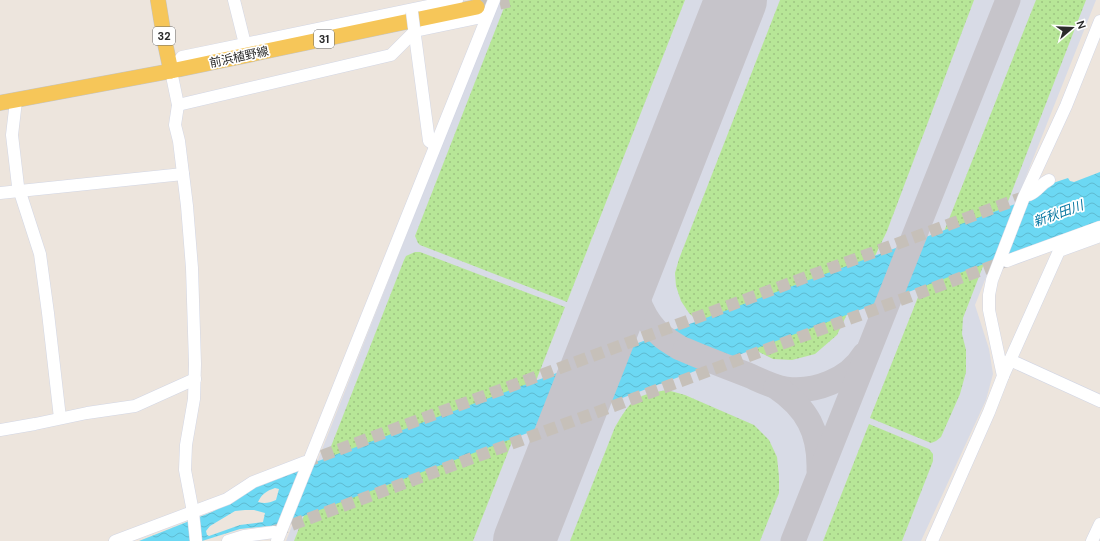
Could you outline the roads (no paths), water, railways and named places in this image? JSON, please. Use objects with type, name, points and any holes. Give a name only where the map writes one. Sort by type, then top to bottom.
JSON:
[{"type":"main road","name":"32","points":[[158,0],[171,71]]},
{"type":"main road","name":"前浜植野線","points":[[0,104],[482,12]]},
{"type":"street","points":[[234,0],[245,44]]},
{"type":"street","points":[[196,541],[185,470],[186,445],[194,399],[195,331],[192,268],[187,206],[179,141],[175,125],[178,105],[171,71],[182,57],[410,7],[457,0]]},
{"type":"street","points":[[228,541],[244,536],[275,536],[435,145],[482,12],[494,0]]},
{"type":"street","points":[[410,7],[415,30],[429,141],[435,145]]},
{"type":"street","points":[[178,105],[391,55],[415,30],[482,12]]},
{"type":"street","points":[[1003,376],[988,310],[992,280],[1024,197],[1066,106],[1100,21]]},
{"type":"street","points":[[16,101],[12,135],[19,191],[40,254],[60,418]]},
{"type":"street","points":[[0,193],[183,174]]},
{"type":"street","points":[[1030,195],[1036,192],[1043,183],[1048,180]]},
{"type":"street","points":[[1007,261],[1100,227]]},
{"type":"street","points":[[932,541],[990,412],[1003,376],[1059,251],[1100,236]]},
{"type":"street","points":[[1010,360],[1100,401]]},
{"type":"street","points":[[0,430],[60,418],[135,406],[194,379]]},
{"type":"street","points":[[115,541],[193,515],[227,499],[253,482],[305,462]]},
{"type":"street","points":[[1092,541],[1100,524]]},
{"type":"water","name":"新秋田川","points":[[1100,172],[1100,221],[279,525],[240,529],[202,541],[139,541],[212,512],[229,503],[256,484],[1034,197],[1044,186],[1068,178],[1070,181],[1074,182]],"holes":[[[275,488],[279,489],[276,500],[267,503],[258,502],[265,493]],[[254,510],[265,513],[263,522],[240,525],[209,536],[207,535],[206,531],[210,526],[235,511]]]},
{"type":"tunnel","points":[[477,7],[509,0]]},
{"type":"tunnel","points":[[305,462],[1029,195]]},
{"type":"tunnel","points":[[275,531],[1006,261]]}]
